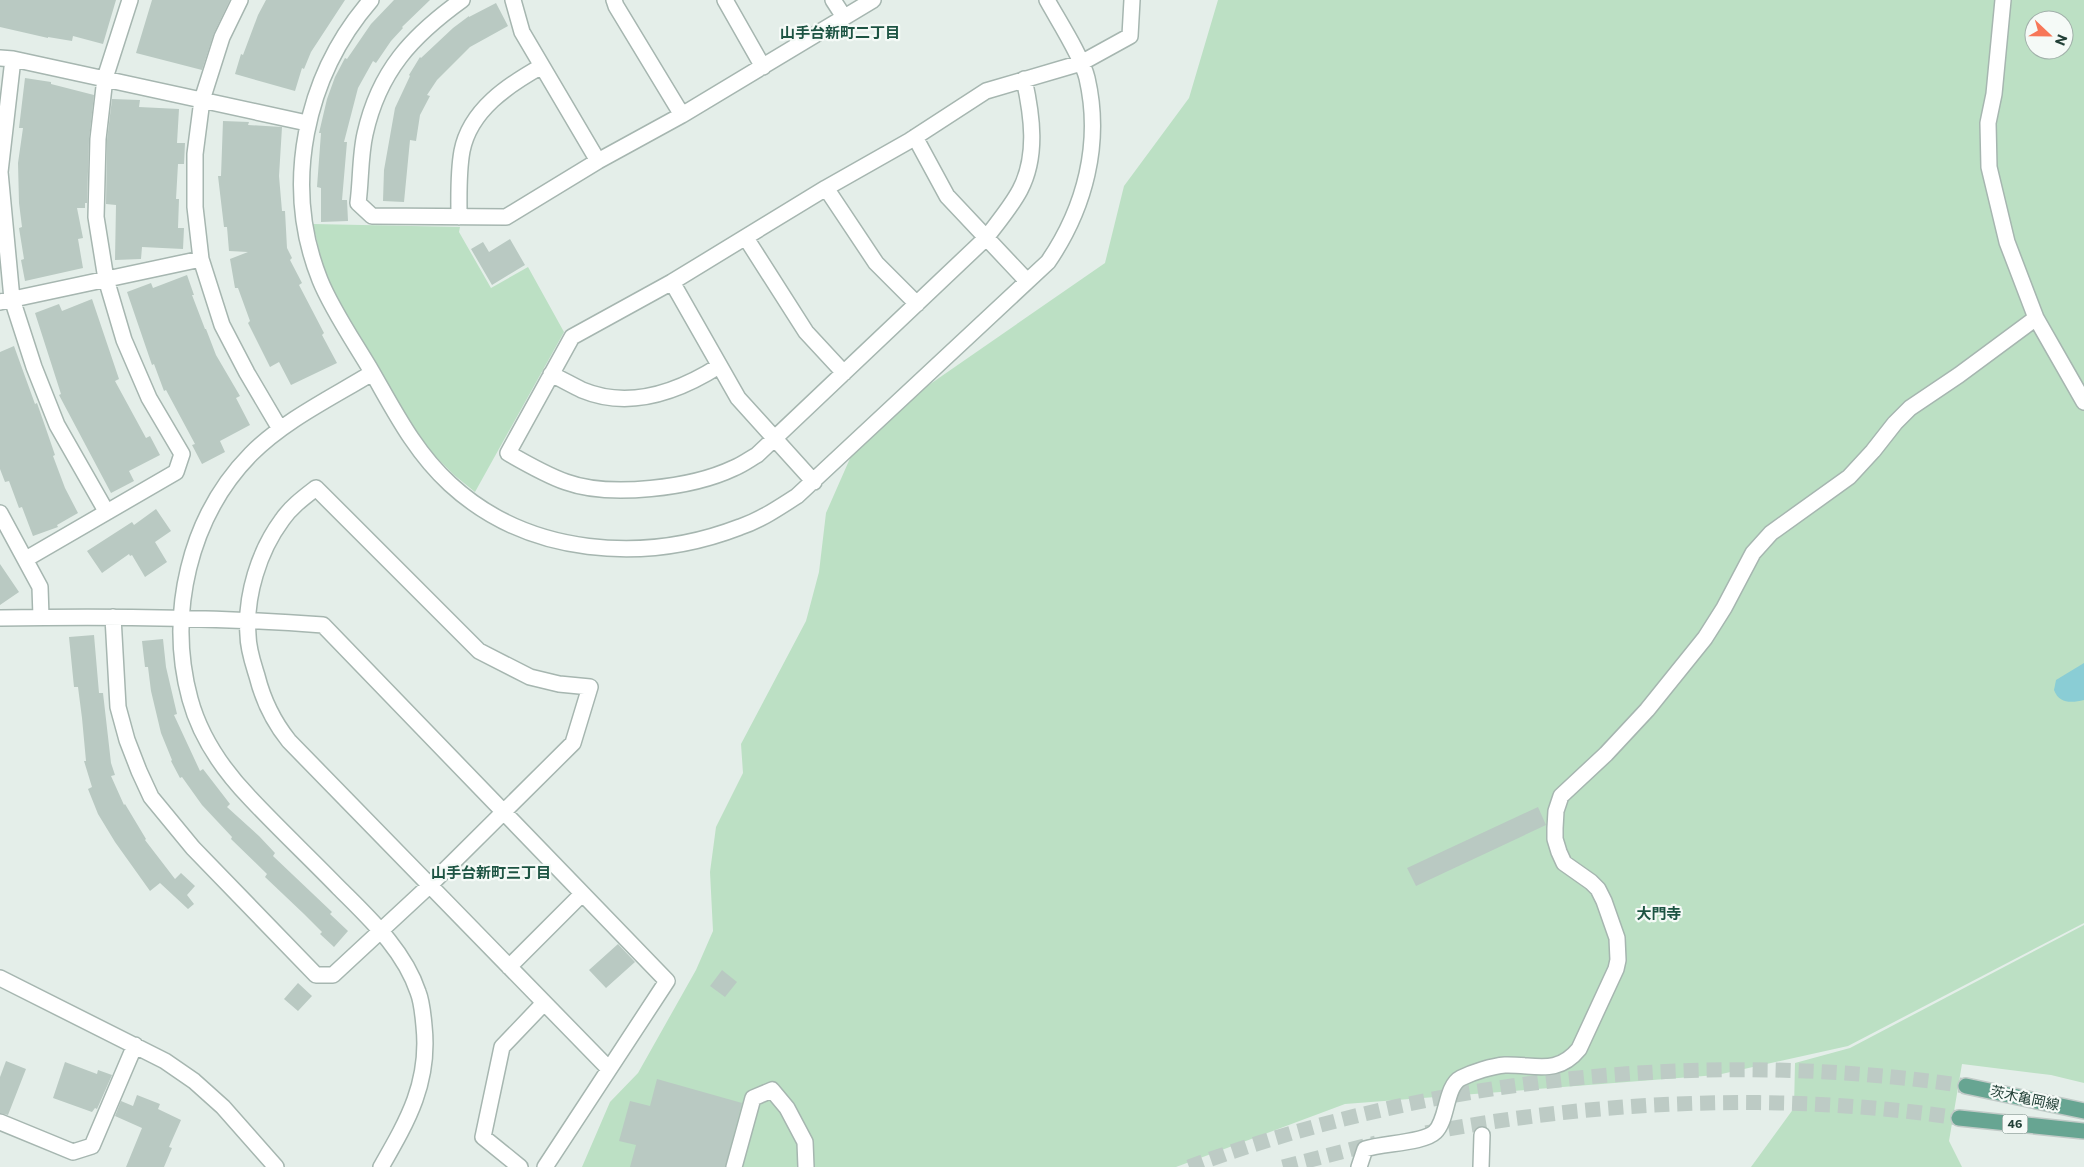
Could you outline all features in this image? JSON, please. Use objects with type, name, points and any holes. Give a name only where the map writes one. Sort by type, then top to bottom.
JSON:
[{"type":"main road","name":"茨木亀岡線","points":[[1966,1086],[2080,1110]]},
{"type":"main road","name":"茨木亀岡線","points":[[1959,1118],[2078,1131]]},
{"type":"street","points":[[26,559],[176,472],[182,454],[149,398],[124,340],[106,279],[96,217],[98,139],[105,78],[130,0]]},
{"type":"street","points":[[240,0],[222,37],[202,100],[196,154],[195,198],[201,259],[222,324],[247,373],[280,428]]},
{"type":"street","points":[[371,0],[355,18],[321,79],[307,123],[301,166],[302,209],[307,242],[320,281],[397,419],[423,456],[450,485],[476,505],[511,524],[542,537],[580,546],[612,549],[644,549],[708,537],[740,527],[767,515],[797,496],[1048,262],[1064,239],[1078,207],[1086,181],[1092,123],[1086,77],[1081,63],[1047,0]]},
{"type":"street","points":[[462,0],[435,20],[408,46],[390,72],[374,104],[365,135],[358,203],[372,216],[506,217],[598,161],[682,115],[873,0]]},
{"type":"street","points":[[512,0],[522,32],[598,161]]},
{"type":"street","points":[[614,0],[682,115]]},
{"type":"street","points":[[725,0],[763,66]]},
{"type":"street","points":[[833,0],[844,17]]},
{"type":"street","points":[[1024,79],[1032,133],[1030,158],[1021,189],[986,238],[757,455],[734,468],[708,478],[674,485],[628,490],[598,489],[567,483],[508,453],[572,337],[672,282],[826,188],[915,137],[986,91],[1024,79],[1081,63],[1130,36],[1132,0]]},
{"type":"street","points":[[2003,0],[1994,94],[1988,123],[1989,167],[2007,242],[2036,318],[2084,402]]},
{"type":"street","points":[[106,511],[57,425],[6,300],[0,172],[6,59],[105,78],[307,123]]},
{"type":"street","points":[[459,217],[459,176],[462,149],[472,125],[491,101],[514,82],[542,66]]},
{"type":"street","points":[[915,137],[947,196],[1027,281]]},
{"type":"street","points":[[826,188],[876,263],[917,304]]},
{"type":"street","points":[[746,238],[806,332],[844,373]]},
{"type":"street","points":[[6,300],[201,259]]},
{"type":"street","points":[[672,282],[738,398],[814,482]]},
{"type":"street","points":[[1359,1167],[1365,1149],[1378,1144],[1420,1139],[1435,1132],[1441,1122],[1455,1084],[1461,1078],[1506,1065],[1548,1067],[1560,1065],[1573,1055],[1616,969],[1618,949],[1617,938],[1598,889],[1564,862],[1559,852],[1555,839],[1555,828],[1556,811],[1561,796],[1606,754],[1647,710],[1705,638],[1724,608],[1753,553],[1771,532],[1848,477],[1910,408],[1959,375],[2036,318]]},
{"type":"street","points":[[551,374],[583,390],[612,398],[642,397],[672,391],[697,380],[719,366]]},
{"type":"street","points":[[372,373],[280,428],[251,455],[225,485],[208,515],[193,548],[185,582],[182,617],[182,661],[190,700],[204,735],[223,766],[248,797],[382,931],[407,966],[419,993],[426,1043],[424,1070],[417,1096],[405,1126],[381,1167]]},
{"type":"street","points":[[113,617],[118,707],[127,740],[151,796],[193,848],[316,975],[333,975],[382,931],[429,886],[573,743],[590,688],[530,677],[479,651],[316,488],[299,501],[282,520],[270,540],[260,563],[249,600],[248,636],[252,661],[259,685],[275,725],[288,741],[429,886],[609,1069]]},
{"type":"street","points":[[0,512],[40,587],[40,617]]},
{"type":"street","points":[[0,618],[182,617],[323,626],[667,981],[545,1167]]},
{"type":"street","points":[[509,967],[582,894]]},
{"type":"street","points":[[1,980],[135,1044],[165,1061],[223,1107],[276,1167]]},
{"type":"street","points":[[520,1167],[482,1137],[502,1047],[544,1003]]},
{"type":"street","points":[[0,1122],[72,1152],[92,1146],[135,1044]]},
{"type":"street","points":[[734,1167],[753,1098],[772,1090],[787,1108],[805,1142],[806,1167]]},
{"type":"street","points":[[1481,1167],[1482,1135]]},
{"type":"green space","points":[[1218,0],[2084,0],[2084,923],[1848,1046],[1717,1075],[1345,1104],[1176,1167],[582,1167],[610,1102],[638,1073],[696,970],[713,931],[710,872],[716,827],[743,773],[741,744],[806,621],[819,572],[826,513],[855,447],[897,407],[1105,263],[1124,186],[1189,98]]},
{"type":"green space","points":[[313,224],[460,227],[459,232],[491,288],[528,267],[564,332],[475,492],[454,475],[428,449],[404,415],[334,293],[323,267]]},
{"type":"green space","points":[[2084,925],[2084,1083],[2051,1075],[1962,1064],[1949,1141],[1962,1167],[1751,1167],[1794,1108],[1795,1063],[1850,1048]]},
{"type":"water","points":[[2084,663],[2084,700],[2071,702],[2059,698],[2054,690],[2056,680]]},
{"type":"building","points":[[0,0],[116,0],[103,44],[73,36],[72,41],[48,38],[0,27]]},
{"type":"building","points":[[152,0],[230,0],[214,33],[202,70],[136,53]]},
{"type":"building","points":[[266,0],[345,0],[311,52],[304,69],[302,68],[295,91],[235,74],[241,54],[243,55],[258,15]]},
{"type":"building","points":[[394,0],[430,0],[402,27],[376,63],[373,61],[358,88],[344,142],[347,142],[342,200],[347,200],[348,221],[321,222],[321,188],[317,187],[321,133],[319,133],[327,99],[335,77],[345,58],[347,59],[371,24]]},
{"type":"building","points":[[496,3],[508,26],[470,47],[437,80],[427,95],[430,96],[420,115],[416,141],[410,140],[404,202],[383,201],[384,170],[395,108],[409,75],[420,57],[453,28],[469,16]]},
{"type":"building","points":[[25,78],[51,82],[51,84],[94,95],[89,139],[87,203],[85,203],[85,208],[77,208],[83,238],[78,239],[83,268],[25,281],[21,260],[24,259],[19,228],[22,227],[18,163],[23,128],[19,128]]},
{"type":"building","points":[[112,99],[140,100],[139,107],[179,109],[177,143],[185,143],[184,164],[178,164],[176,199],[179,199],[178,228],[184,228],[183,249],[142,247],[141,259],[115,260],[116,205],[106,204],[107,140]]},
{"type":"building","points":[[223,121],[249,122],[248,125],[282,127],[279,176],[282,211],[285,211],[287,248],[292,258],[290,260],[302,283],[299,285],[337,363],[291,385],[279,362],[270,367],[248,323],[250,321],[238,288],[235,288],[230,259],[248,252],[229,251],[227,227],[224,227],[218,176],[221,176]]},
{"type":"building","points":[[510,239],[525,265],[492,285],[471,249],[483,242],[489,252]]},
{"type":"building","points":[[187,275],[194,295],[192,295],[205,329],[216,355],[240,396],[236,398],[250,425],[220,441],[225,452],[202,464],[192,445],[195,444],[166,390],[164,391],[154,364],[152,365],[127,292],[151,283],[153,288]]},
{"type":"building","points":[[92,299],[119,379],[115,381],[146,438],[150,436],[160,455],[129,471],[134,481],[111,493],[59,395],[61,394],[35,313],[59,304],[62,311]]},
{"type":"building","points":[[14,346],[35,404],[37,403],[65,488],[78,513],[57,525],[58,527],[33,536],[22,507],[19,508],[9,481],[5,482],[0,469],[0,352]]},
{"type":"building","points":[[156,509],[171,531],[155,542],[167,562],[145,577],[132,555],[130,556],[129,554],[102,573],[87,551],[132,522],[134,525]]},
{"type":"building","points":[[0,564],[19,592],[0,605]]},
{"type":"building","points":[[94,635],[99,693],[103,693],[111,763],[115,775],[111,776],[124,805],[145,840],[175,879],[181,873],[195,886],[187,895],[194,904],[188,909],[160,883],[150,891],[115,842],[98,814],[88,789],[92,787],[84,761],[86,761],[82,718],[78,687],[74,687],[69,637]]},
{"type":"building","points":[[163,639],[166,667],[177,714],[174,715],[200,771],[203,769],[230,804],[227,807],[259,836],[275,853],[273,856],[332,912],[330,914],[348,931],[334,947],[320,934],[322,932],[265,877],[267,874],[231,839],[232,837],[202,805],[182,777],[180,778],[171,761],[161,733],[151,691],[148,667],[145,667],[142,641]]},
{"type":"building","points":[[1538,807],[1546,825],[1416,886],[1407,868]]},
{"type":"building","points":[[618,944],[635,962],[606,988],[589,970]]},
{"type":"building","points":[[722,970],[737,982],[725,997],[710,986]]},
{"type":"building","points":[[298,983],[312,996],[298,1011],[284,999]]},
{"type":"building","points":[[6,1061],[26,1069],[8,1115],[0,1113],[0,1077]]},
{"type":"building","points":[[65,1062],[97,1074],[98,1070],[112,1075],[97,1109],[95,1108],[92,1112],[53,1098]]},
{"type":"building","points":[[657,1079],[742,1103],[725,1167],[630,1167],[636,1145],[619,1141],[630,1101],[650,1106]]},
{"type":"building","points":[[137,1095],[160,1104],[158,1109],[181,1120],[169,1147],[172,1148],[164,1167],[126,1167],[142,1128],[115,1116],[121,1101],[133,1106]]},
{"type":"tunnel","points":[[1189,1167],[1281,1136],[1377,1111],[1474,1092],[1573,1078],[1672,1071],[1771,1070],[1869,1075],[1966,1086]]},
{"type":"tunnel","points":[[1426,1133],[1559,1113],[1692,1103],[1826,1105],[1959,1118]]},
{"type":"tunnel","points":[[1283,1167],[1376,1143]]},
{"type":"district","name":"山手台新町二丁目","points":[[840,33]]},
{"type":"district","name":"山手台新町三丁目","points":[[491,873]]},
{"type":"district","name":"大門寺","points":[[1659,914]]}]
